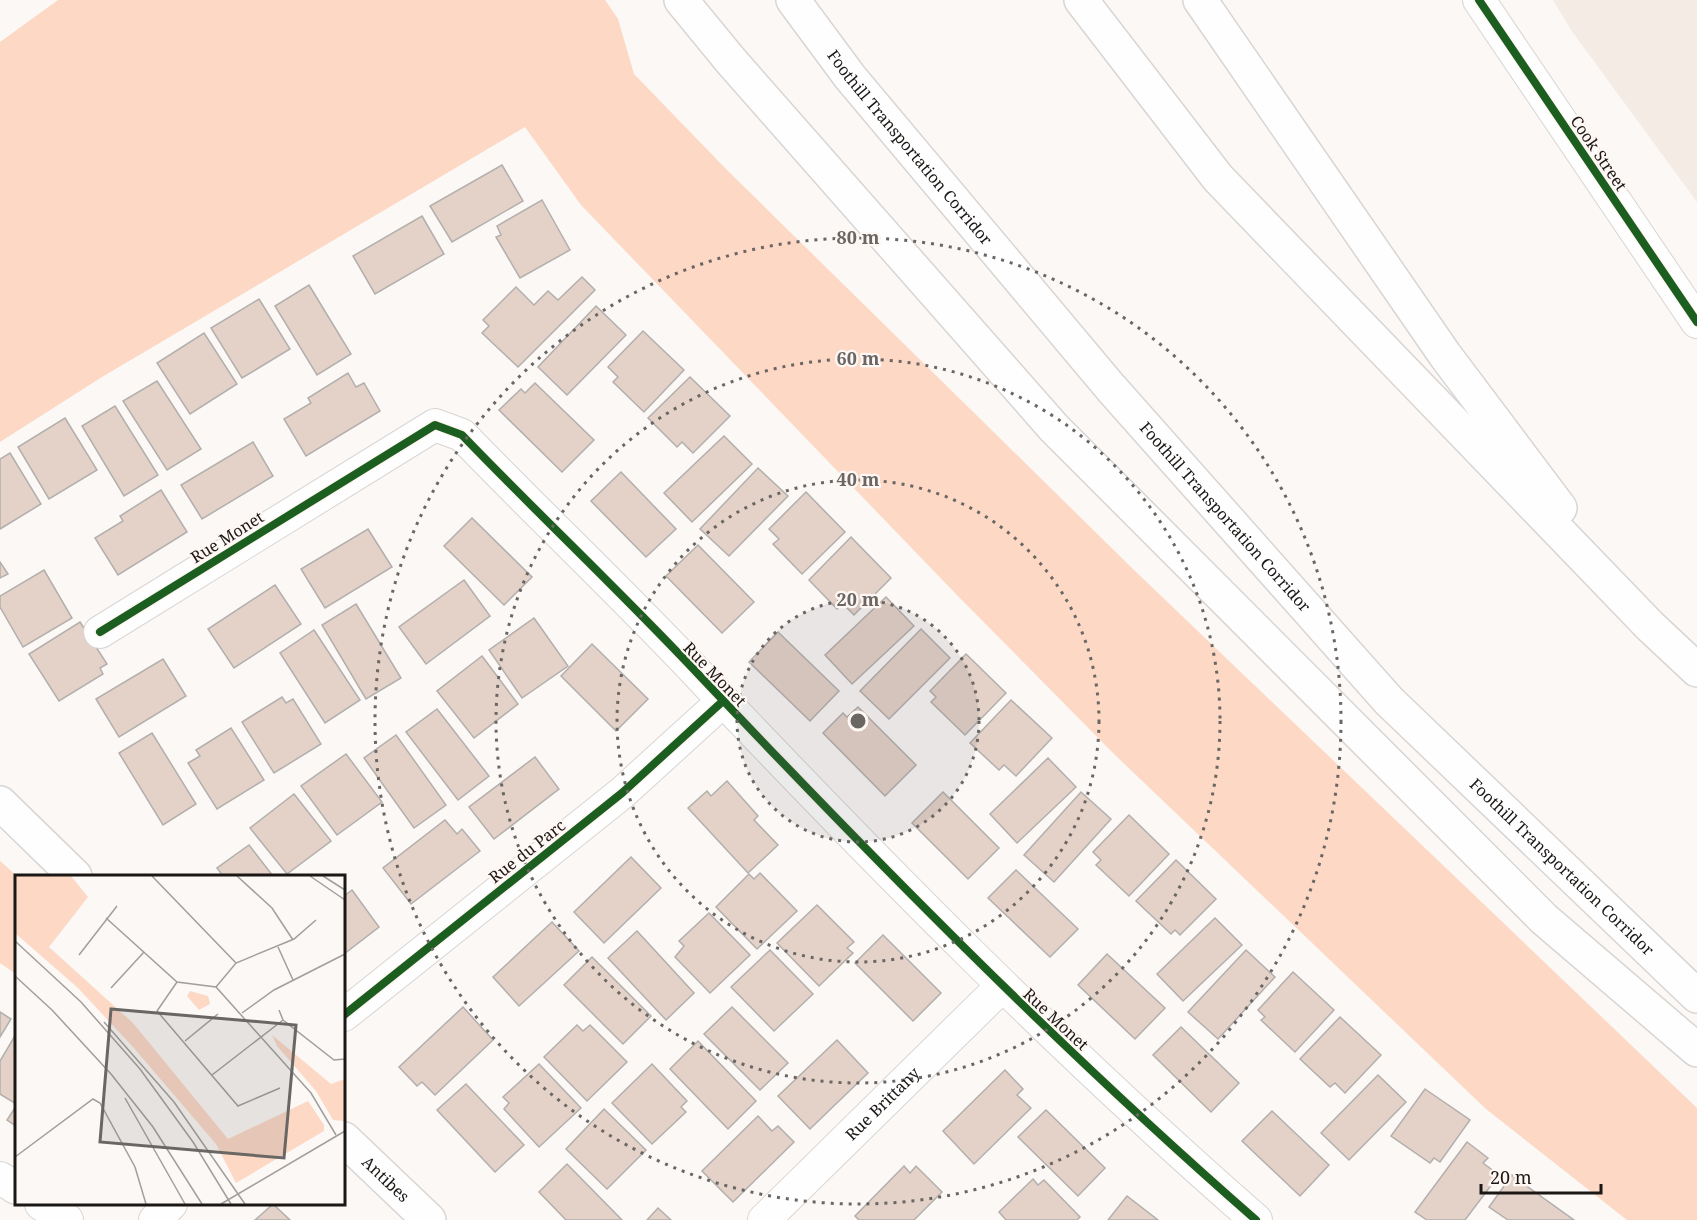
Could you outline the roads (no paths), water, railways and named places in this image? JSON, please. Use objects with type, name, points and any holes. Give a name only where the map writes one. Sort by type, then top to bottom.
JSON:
[{"type":"main road","points":[[681,0],[730,61],[1054,428],[1544,919],[1697,1050]]},
{"type":"main road","name":"Foothill Transportation Corridor","points":[[793,0],[850,77],[1111,388],[1389,701],[1697,996]]},
{"type":"main road","points":[[1081,0],[1218,178],[1650,626],[1697,669]]},
{"type":"main road","points":[[1200,0],[1445,355],[1650,626]]},
{"type":"main road","points":[[0,802],[74,875]]},
{"type":"main road","name":"Antibes","points":[[345,1140],[429,1220]]},
{"type":"street","name":"Cook Street","points":[[1479,0],[1697,322]]},
{"type":"street","name":"Rue Monet","points":[[100,632],[435,425],[462,435],[1001,987],[1189,1162],[1256,1220]]},
{"type":"street","name":"Rue du Parc","points":[[345,1014],[622,793],[723,701]]},
{"type":"street","name":"Rue Brittany","points":[[764,1220],[1001,987]]},
{"type":"street","points":[[0,1178],[15,1187]]},
{"type":"street","points":[[43,1205],[67,1220]]},
{"type":"street","points":[[155,1220],[169,1205]]}]
